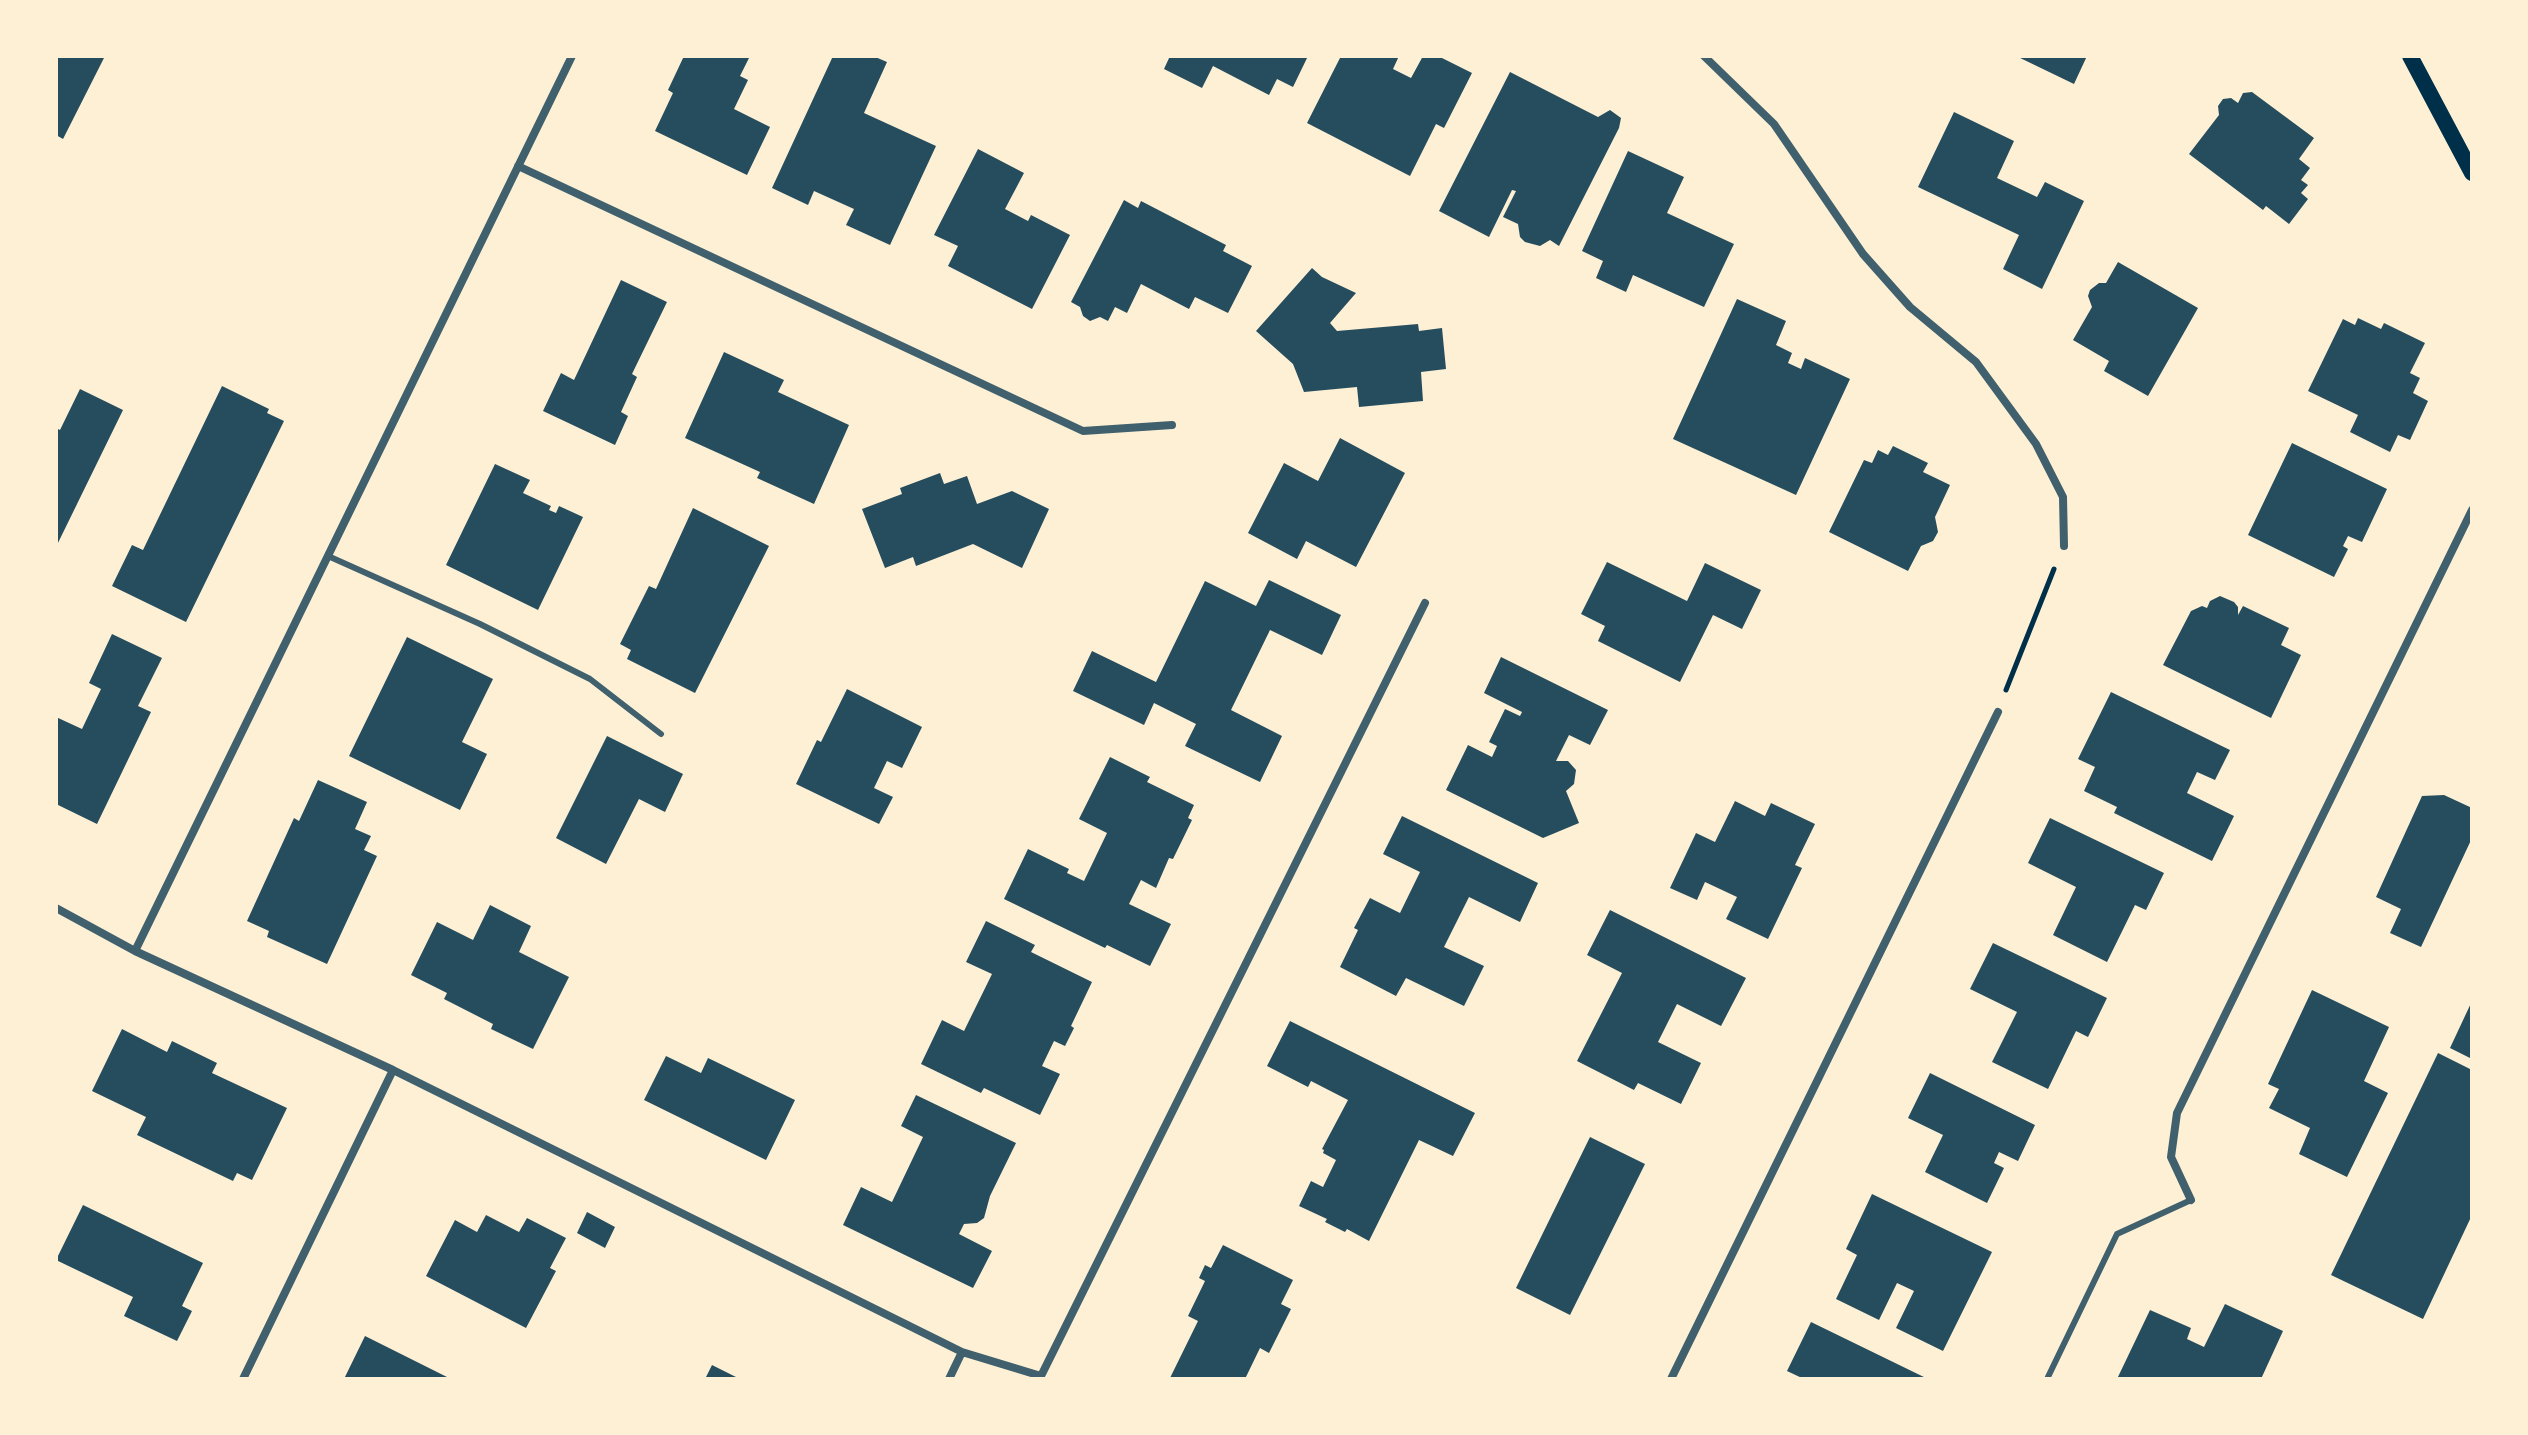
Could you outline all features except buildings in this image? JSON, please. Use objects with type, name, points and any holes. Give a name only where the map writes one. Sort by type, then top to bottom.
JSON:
[{"type":"main road","points":[[2410,56],[2472,173]]},
{"type":"street","points":[[135,951],[572,56]]},
{"type":"street","points":[[1704,56],[1774,124],[1872,264],[1910,307],[1976,362],[2036,444],[2063,497],[2064,546]]},
{"type":"street","points":[[518,166],[1083,431],[1172,425]]},
{"type":"street","points":[[2191,1200],[2171,1157],[2177,1113],[2472,510]]},
{"type":"street","points":[[56,908],[135,951],[393,1070],[962,1352],[1041,1376],[1425,603]]},
{"type":"street","points":[[1671,1379],[1998,712]]},
{"type":"street","points":[[243,1379],[393,1070]]},
{"type":"street","points":[[949,1379],[962,1352]]},
{"type":"lane","points":[[328,556],[480,624],[590,679],[661,734]]},
{"type":"lane","points":[[2047,1379],[2117,1234],[2191,1200]]},
{"type":"path","points":[[1998,712],[2064,546]]}]
